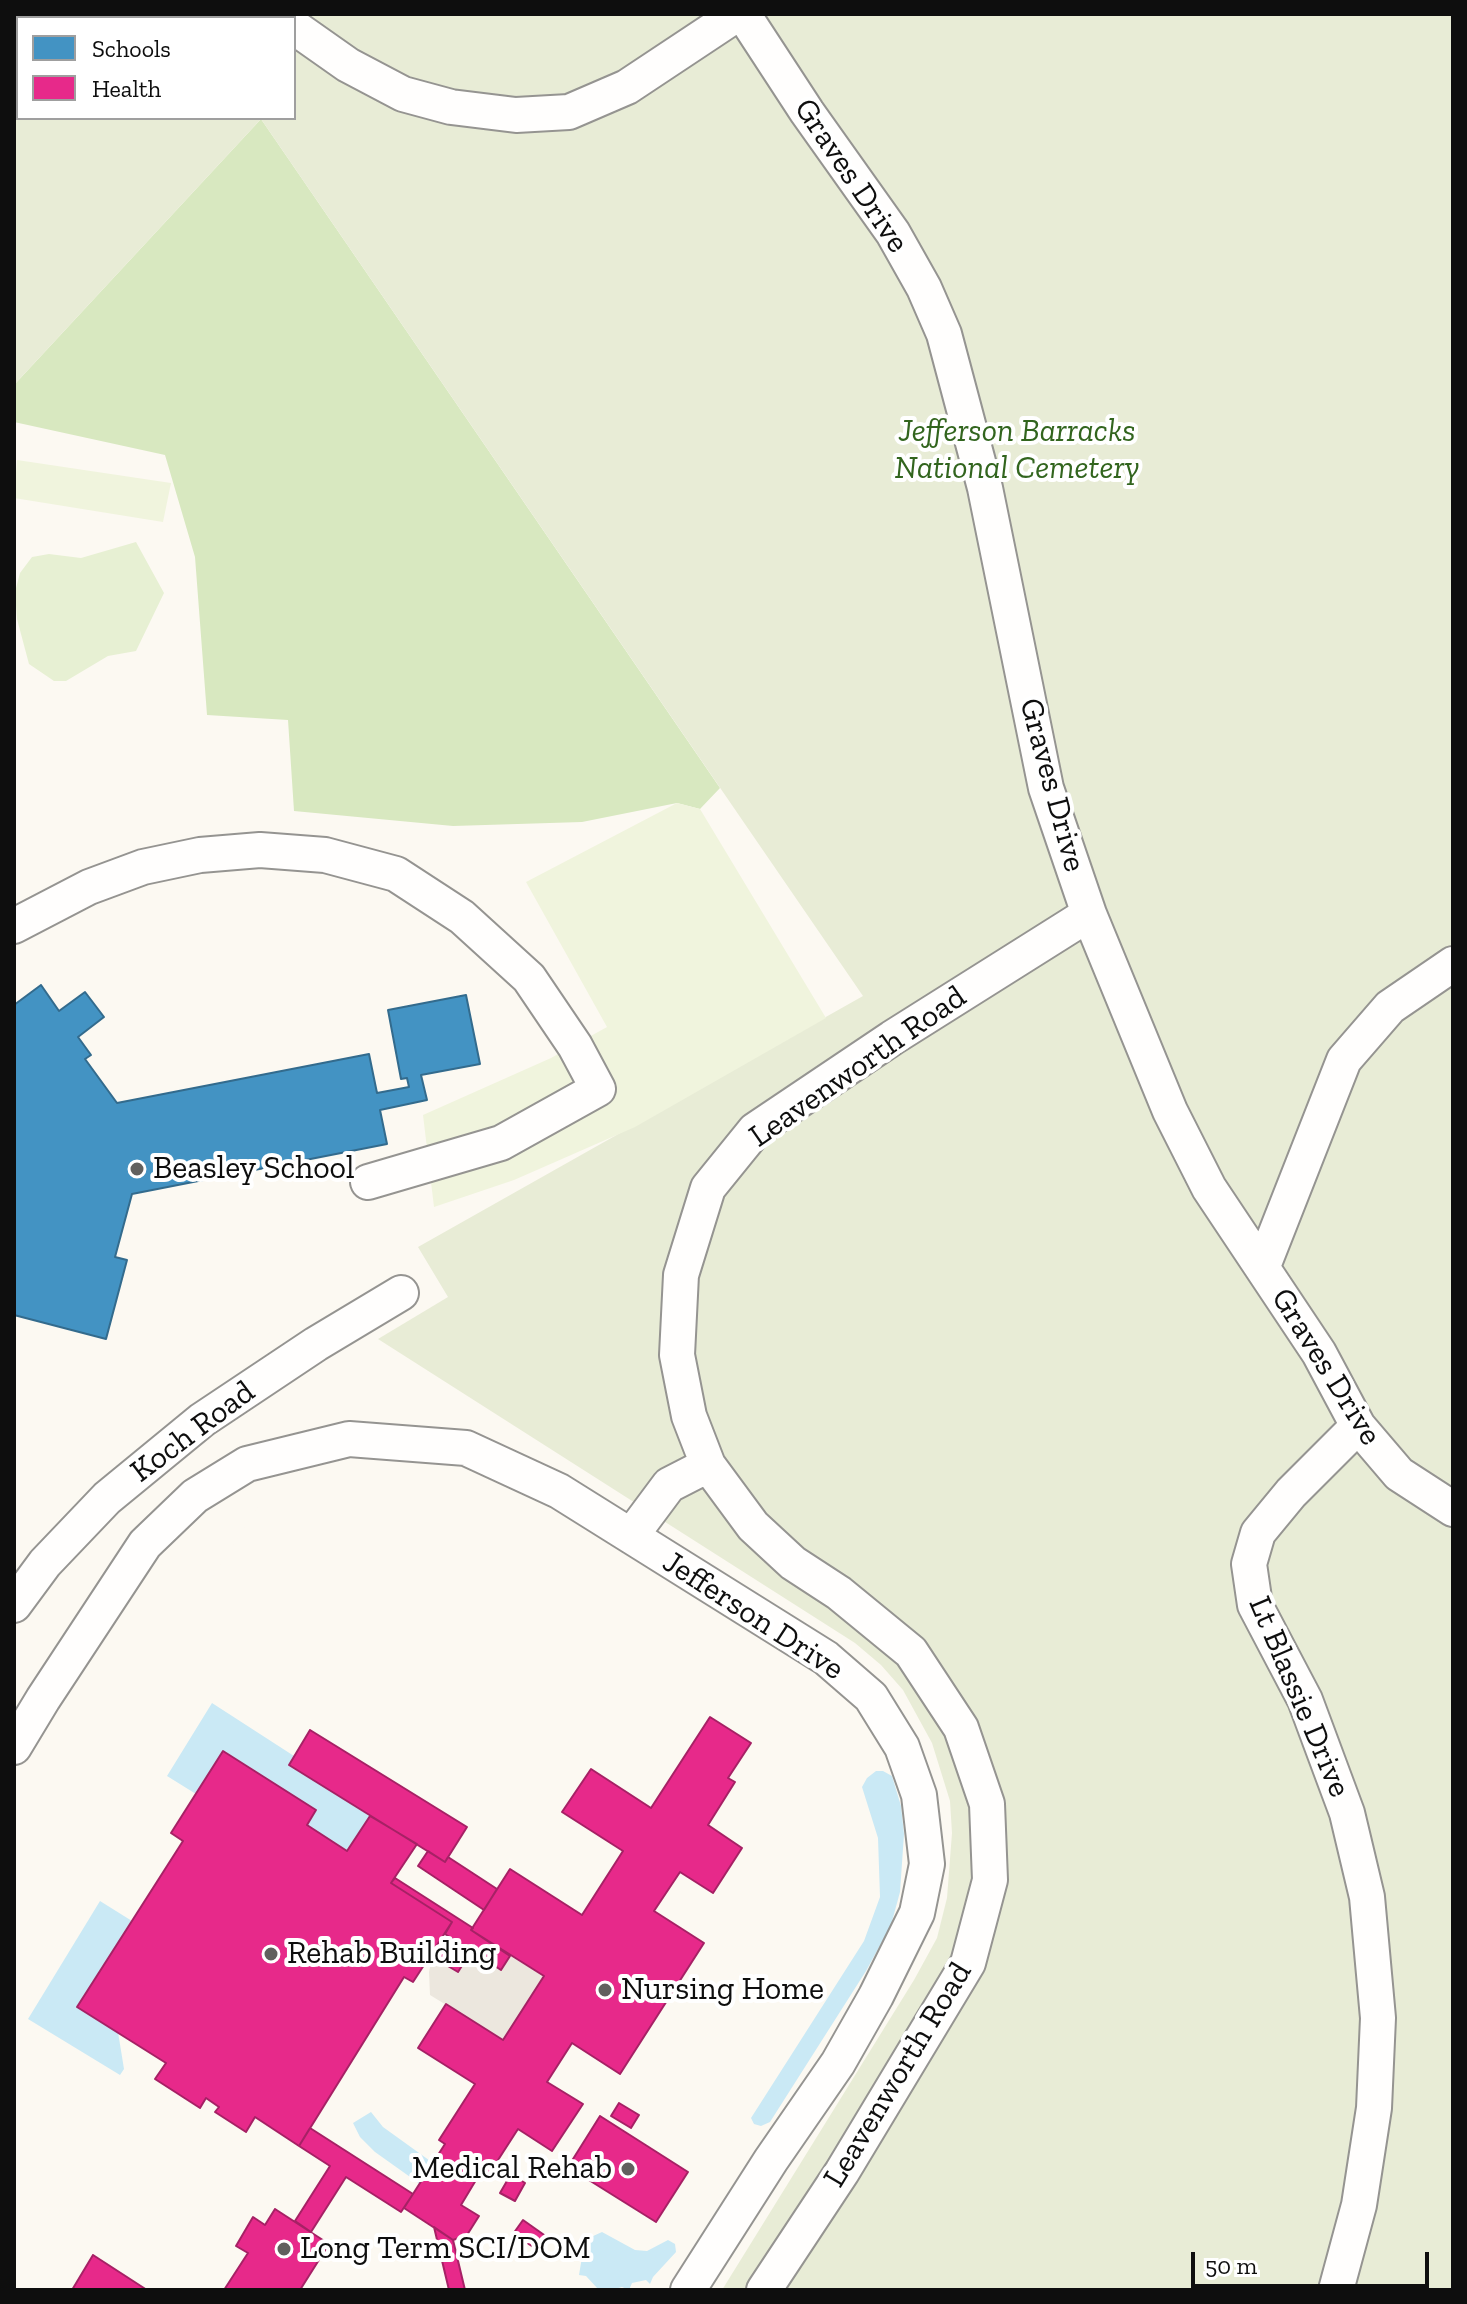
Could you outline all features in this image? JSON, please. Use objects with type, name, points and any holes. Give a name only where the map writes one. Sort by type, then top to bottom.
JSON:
[{"type":"street","points":[[296,28],[348,65],[403,94],[451,107],[516,115],[569,112],[627,87],[737,14]]},
{"type":"street","name":"Graves Drive","points":[[743,14],[807,112],[893,233],[924,288],[944,334],[985,488],[1046,788],[1089,914],[1170,1111],[1209,1188],[1319,1353],[1358,1426],[1399,1474],[1453,1509]]},
{"type":"street","points":[[14,926],[89,887],[143,867],[200,855],[260,850],[325,855],[396,874],[462,917],[529,978],[575,1046],[598,1089],[501,1143],[368,1182]]},
{"type":"street","name":"Leavenworth Road","points":[[764,2290],[842,2172],[968,1963],[990,1880],[987,1804],[961,1728],[911,1652],[839,1593],[783,1553],[753,1526],[708,1465],[689,1416],[677,1355],[681,1275],[708,1188],[755,1130],[892,1038],[1089,914]]},
{"type":"street","points":[[1263,1266],[1344,1060],[1390,1007],[1453,964]]},
{"type":"street","name":"Koch Road","points":[[14,1605],[45,1563],[107,1498],[202,1420],[316,1344],[401,1293]]},
{"type":"street","name":"Lt Blassie Drive","points":[[1336,2290],[1359,2205],[1374,2108],[1378,2018],[1367,1897],[1347,1813],[1305,1700],[1255,1605],[1249,1564],[1258,1533],[1291,1493],[1358,1426]]},
{"type":"street","name":"Jefferson Drive","points":[[14,1747],[145,1544],[195,1496],[247,1464],[349,1439],[466,1448],[559,1491],[826,1658],[871,1697],[902,1747],[919,1795],[927,1864],[917,1913],[876,1996],[838,2063],[771,2160],[688,2290]]},
{"type":"street","points":[[631,1536],[669,1485],[708,1465]]},
{"type":"green space","name":"Jefferson Barracks National Cemetery","points":[[14,14],[1453,14],[1453,2290],[722,2290],[937,1938],[947,1898],[952,1833],[950,1801],[932,1743],[903,1690],[881,1665],[855,1643],[378,1339],[448,1297],[418,1247],[863,996],[262,120],[296,120],[296,16],[16,16],[16,120],[260,120],[14,385]]},
{"type":"green space","points":[[262,120],[720,788],[700,809],[677,803],[582,822],[453,826],[294,811],[288,720],[207,715],[195,557],[165,455],[14,422],[14,385]]},
{"type":"green space","points":[[17,460],[171,483],[163,522],[14,498]]},
{"type":"green space","points":[[136,542],[164,593],[136,651],[108,656],[66,681],[54,681],[29,664],[17,619],[15,592],[20,573],[32,557],[49,554],[81,558]]},
{"type":"green space","points":[[677,803],[700,809],[826,1018],[635,1127],[514,1180],[434,1207],[423,1115],[551,1058],[607,1027],[526,882]]},
{"type":"shaded area","points":[[471,1951],[501,1970],[510,1956],[544,1976],[503,2040],[430,1995],[431,1963],[436,1959],[458,1972]]},
{"type":"water","points":[[212,1703],[294,1756],[289,1765],[370,1816],[347,1851],[307,1825],[316,1810],[223,1751],[196,1794],[167,1776]]},
{"type":"water","points":[[876,1771],[892,1776],[901,1806],[904,1834],[900,1892],[891,1925],[866,1971],[770,2122],[761,2126],[754,2124],[751,2118],[864,1941],[880,1897],[878,1838],[862,1787]]},
{"type":"water","points":[[100,1901],[132,1921],[118,2032],[124,2069],[120,2075],[28,2019]]},
{"type":"water","points":[[371,2112],[383,2127],[433,2163],[420,2184],[375,2152],[360,2137],[353,2123]]},
{"type":"water","points":[[602,2232],[635,2250],[647,2251],[668,2240],[675,2244],[676,2252],[650,2284],[646,2280],[632,2283],[629,2290],[622,2287],[598,2289],[586,2276],[579,2275],[582,2257],[591,2237]]},
{"type":"pier","points":[[268,1485],[260,1503],[201,1594],[193,1599],[159,1577],[159,1569],[170,1552],[213,1518]]},
{"type":"building: Schools","name":"Beasley School","points":[[41,985],[59,1011],[85,992],[104,1017],[78,1037],[91,1055],[85,1059],[117,1103],[369,1054],[377,1093],[409,1087],[407,1078],[401,1079],[388,1010],[466,995],[480,1064],[421,1075],[427,1100],[380,1110],[387,1144],[132,1194],[115,1257],[127,1260],[106,1339],[14,1315],[14,1005]]},
{"type":"building: Health","name":"Nursing Home","points":[[710,1717],[751,1743],[728,1778],[735,1782],[708,1825],[742,1848],[713,1893],[680,1872],[654,1911],[704,1943],[620,2074],[572,2043],[547,2082],[583,2104],[552,2151],[518,2129],[489,2174],[482,2170],[461,2205],[479,2216],[467,2235],[453,2240],[404,2208],[445,2144],[439,2140],[475,2084],[418,2048],[446,2004],[503,2040],[544,1976],[471,1930],[510,1869],[582,1915],[623,1851],[562,1812],[591,1769],[651,1808]]},
{"type":"building: Health","points":[[310,1730],[467,1827],[445,1862],[289,1765]]},
{"type":"building: Health","name":"Rehab Building","points":[[223,1751],[316,1810],[307,1825],[347,1851],[370,1816],[417,1844],[391,1883],[452,1922],[413,1982],[404,1977],[299,2146],[255,2117],[246,2132],[215,2112],[219,2107],[206,2098],[200,2108],[155,2079],[166,2063],[77,2007],[183,1841],[171,1833]]},
{"type":"building: Health","points":[[428,1851],[445,1862],[448,1857],[497,1889],[484,1910],[418,1866]]},
{"type":"building: Health","points":[[395,1878],[473,1928],[471,1930],[510,1956],[501,1970],[445,1934],[452,1922],[391,1883]]},
{"type":"building: Health","points":[[446,1944],[467,1958],[458,1972],[436,1959]]},
{"type":"building: Health","points":[[619,2103],[639,2115],[631,2128],[611,2116]]},
{"type":"building: Health","name":"Medical Rehab","points":[[600,2116],[688,2172],[656,2222],[568,2167]]},
{"type":"building: Health","points":[[310,2128],[413,2194],[401,2212],[346,2177],[311,2232],[295,2221],[330,2166],[299,2146]]},
{"type":"building: Health","points":[[511,2174],[525,2183],[515,2201],[500,2193]]},
{"type":"building: Health","name":"Long Term SCI/DOM","points":[[275,2209],[329,2244],[300,2290],[224,2290],[248,2253],[236,2246],[253,2217],[265,2225]]},
{"type":"building: Health","points":[[523,2220],[547,2237],[538,2250],[513,2234]]},
{"type":"building: Health","points":[[434,2227],[453,2240],[465,2290],[449,2290]]},
{"type":"building: Health","points":[[93,2255],[147,2290],[72,2290]]},
{"type":"place","name":"Beasley School","points":[[137,1169]]},
{"type":"place","name":"Rehab Building","points":[[271,1954]]},
{"type":"place","name":"Nursing Home","points":[[605,1990]]},
{"type":"place","name":"Medical Rehab","points":[[628,2169]]},
{"type":"place","name":"Long Term SCI/DOM","points":[[284,2249]]}]
